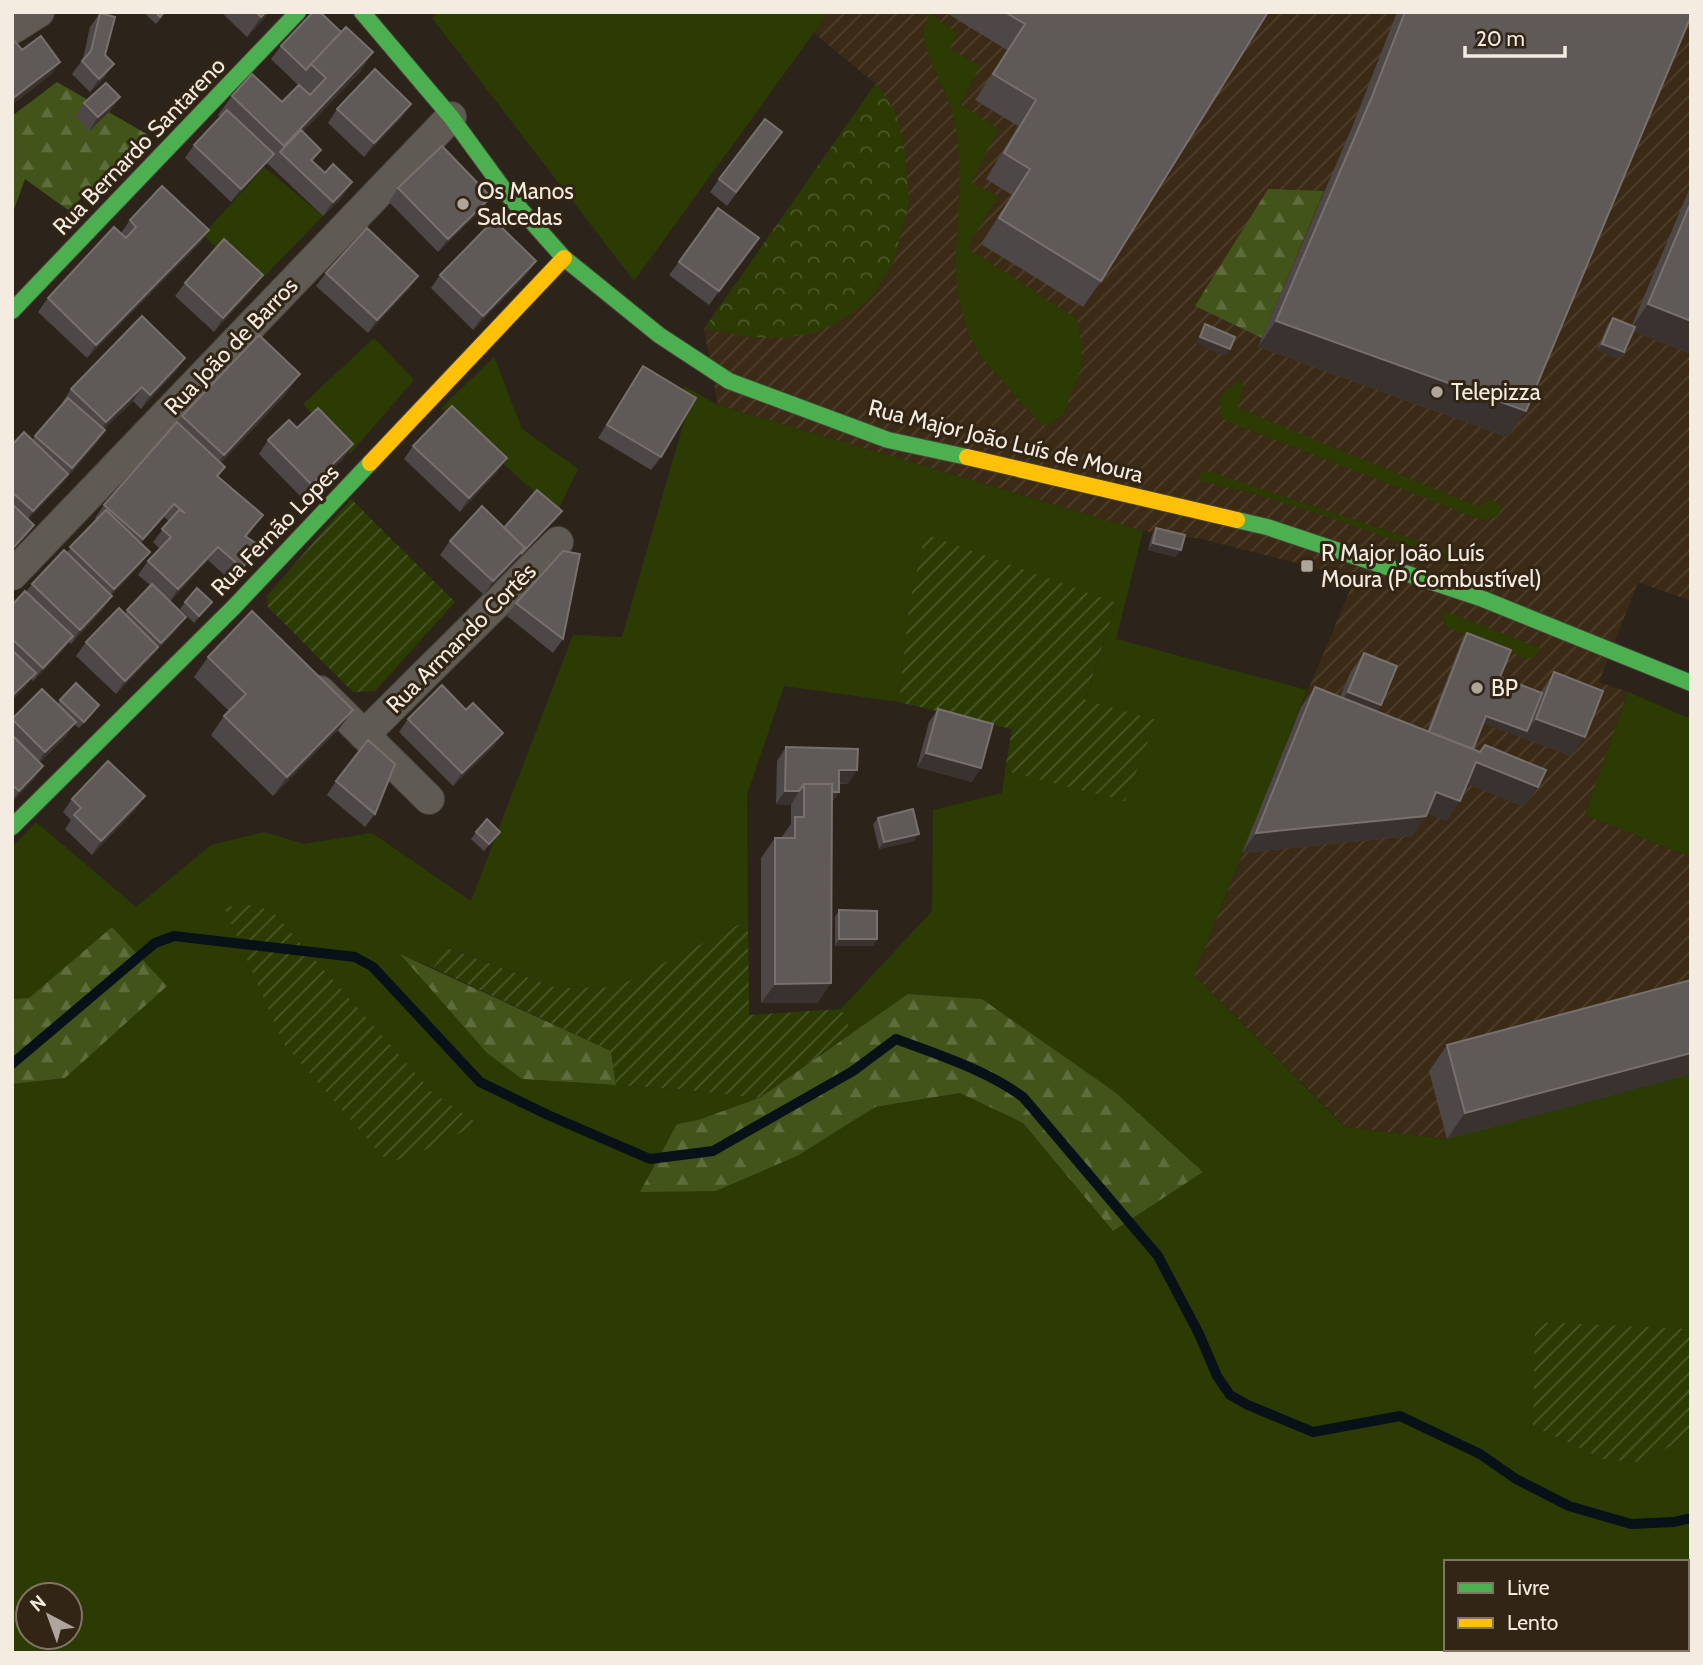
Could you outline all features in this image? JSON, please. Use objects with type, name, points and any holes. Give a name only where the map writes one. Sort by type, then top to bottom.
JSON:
[{"type":"street","points":[[12,29],[39,12]]},
{"type":"street","name":"Rua Bernardo Santareno","points":[[12,311],[298,12]]},
{"type":"street","name":"Rua Major João Luís de Moura","points":[[362,12],[451,117],[508,195],[564,258],[659,335],[729,382],[888,440],[1267,527],[1483,599],[1691,683]]},
{"type":"street","name":"Rua João de Barros","points":[[12,575],[451,117]]},
{"type":"street","name":"Rua Fernão Lopes","points":[[12,827],[244,616],[564,258]]},
{"type":"street","name":"Rua Armando Cortês","points":[[364,735],[558,542]]},
{"type":"street","points":[[299,671],[429,799]]},
{"type":"shaded area","points":[[829,12],[1691,12],[1691,601],[1638,582],[1599,682],[1628,692],[1585,815],[1691,857],[1691,1074],[1447,1139],[1346,1127],[1194,975],[1355,578],[1202,539],[1143,531],[718,405],[704,329],[876,84],[814,33]]},
{"type":"green space","points":[[438,12],[829,12],[634,281],[432,18]]},
{"type":"green space","points":[[929,13],[957,33],[950,49],[980,66],[960,104],[998,129],[971,183],[998,196],[967,248],[1077,319],[1082,348],[1081,368],[1063,415],[1045,426],[980,355],[964,319],[956,265],[959,152],[952,110],[924,42],[923,34]]},
{"type":"green space","points":[[57,82],[150,136],[68,210],[25,179],[12,215],[12,116]]},
{"type":"green space","points":[[876,83],[895,111],[904,147],[909,201],[894,261],[872,296],[846,318],[814,333],[780,338],[750,337],[704,329]]},
{"type":"green space","points":[[264,167],[323,216],[256,285],[203,235]]},
{"type":"green space","points":[[1268,189],[1324,191],[1262,338],[1195,306]]},
{"type":"green space","points":[[374,338],[414,380],[350,454],[303,404]]},
{"type":"green space","points":[[494,357],[522,429],[578,469],[557,512],[441,408]]},
{"type":"green space","points":[[1244,380],[1238,408],[1479,507],[1491,499],[1503,508],[1496,517],[1482,520],[1224,420],[1219,400],[1227,389]]},
{"type":"green space","points":[[684,386],[718,405],[1143,531],[1116,639],[1307,690],[1194,975],[1345,1127],[1447,1139],[1691,1074],[1691,1329],[1536,1323],[1533,1426],[1605,1460],[1641,1462],[1691,1435],[1691,1646],[1689,1647],[1689,1560],[1444,1560],[1444,1651],[1681,1651],[12,1653],[12,1084],[65,1078],[112,928],[29,998],[12,999],[12,847],[36,822],[136,907],[211,845],[264,832],[304,844],[372,833],[471,901],[573,635],[622,637],[687,411]],"holes":[[[925,535],[1116,604],[1085,701],[1156,721],[1011,773],[1005,771],[1002,793],[933,810],[932,911],[841,1009],[852,1033],[909,994],[982,999],[1115,1092],[1203,1172],[1113,1231],[1023,1123],[960,1093],[875,1107],[799,1155],[641,1192],[677,1124],[698,1120],[759,1098],[678,1089],[522,1079],[401,955],[433,968],[448,948],[557,988],[618,987],[748,920],[747,795],[784,686],[899,702],[909,607]],[[272,911],[432,1092],[477,1124],[284,1044]]]},
{"type":"green space","points":[[1207,471],[1446,550],[1448,560],[1294,506],[1200,481],[1199,475]]},
{"type":"green space","points":[[351,499],[455,602],[375,691],[353,692],[268,607],[267,596]]},
{"type":"green space","points":[[925,534],[1116,603],[1085,700],[1156,720],[1125,801],[1005,771],[1012,729],[899,702],[909,607]]},
{"type":"green space","points":[[1444,611],[1540,648],[1532,659],[1525,658],[1449,628],[1443,621]]},
{"type":"green space","points":[[1628,692],[1691,719],[1691,857],[1585,815]]},
{"type":"green space","points":[[251,905],[272,911],[432,1092],[478,1124],[410,1157],[388,1162],[284,1044],[224,907]]},
{"type":"green space","points":[[748,920],[749,1015],[841,1009],[852,1033],[759,1098],[616,1085],[611,1051],[433,968],[447,948],[557,988],[617,987]]},
{"type":"green space","points":[[112,927],[167,986],[65,1078],[12,1084],[12,999],[29,998]]},
{"type":"green space","points":[[400,954],[611,1051],[616,1085],[522,1079],[487,1053]]},
{"type":"green space","points":[[908,994],[982,999],[1115,1092],[1203,1172],[1113,1231],[1023,1123],[960,1093],[875,1107],[799,1155],[716,1191],[640,1192],[677,1124],[698,1120],[759,1098]]},
{"type":"green space","points":[[1535,1322],[1691,1329],[1691,1435],[1641,1462],[1605,1460],[1533,1426]]},
{"type":"building","points":[[313,12],[320,12],[341,32],[306,70],[281,46]]},
{"type":"building","points":[[1005,12],[1268,12],[1101,281],[999,218],[1030,169],[1004,153],[1036,100],[993,74],[1025,24]]},
{"type":"building","points":[[1405,12],[1691,12],[1526,411],[1276,321],[1371,99]]},
{"type":"building","points":[[100,13],[115,17],[105,55],[114,64],[99,79],[82,61],[91,51]]},
{"type":"building","points":[[346,27],[373,52],[284,146],[232,96],[252,74],[282,102],[299,85],[310,95],[326,78],[311,64]]},
{"type":"building","points":[[41,36],[60,62],[12,99],[12,38],[22,50]]},
{"type":"building","points":[[375,69],[411,104],[374,143],[337,109]]},
{"type":"building","points":[[106,83],[120,97],[98,117],[84,103]]},
{"type":"building","points":[[227,110],[274,154],[241,189],[194,145]]},
{"type":"building","points":[[765,119],[782,132],[736,192],[719,179]]},
{"type":"building","points":[[301,130],[321,150],[311,160],[325,173],[333,164],[352,182],[333,202],[280,152]]},
{"type":"building","points":[[442,146],[491,197],[448,239],[398,188]]},
{"type":"building","points":[[162,186],[209,230],[96,345],[48,298],[114,227],[126,238],[136,227],[130,220]]},
{"type":"building","points":[[1691,202],[1691,321],[1648,304]]},
{"type":"building","points":[[718,208],[759,238],[719,291],[679,262]]},
{"type":"building","points":[[494,220],[536,261],[483,316],[440,275]]},
{"type":"building","points":[[367,228],[418,276],[377,320],[326,273]]},
{"type":"building","points":[[224,239],[263,275],[223,318],[185,283]]},
{"type":"building","points":[[142,316],[185,358],[150,395],[142,387],[106,422],[71,389]]},
{"type":"building","points":[[1613,318],[1635,327],[1624,352],[1602,344]]},
{"type":"building","points":[[1205,324],[1235,337],[1230,349],[1200,337]]},
{"type":"building","points":[[259,335],[300,374],[224,455],[182,416]]},
{"type":"building","points":[[643,366],[696,398],[661,457],[607,425]]},
{"type":"building","points":[[68,398],[105,430],[72,468],[35,436]]},
{"type":"building","points":[[452,406],[507,458],[469,498],[413,446]]},
{"type":"building","points":[[318,408],[353,444],[312,485],[268,440],[289,420],[297,428]]},
{"type":"building","points":[[177,422],[225,467],[217,476],[263,515],[245,536],[260,546],[242,568],[218,547],[178,589],[148,561],[171,537],[162,529],[179,510],[185,513],[174,504],[143,539],[104,505]]},
{"type":"building","points":[[24,432],[68,474],[33,511],[12,492],[12,445]]},
{"type":"building","points":[[537,490],[562,511],[521,554],[525,548],[504,528]]},
{"type":"building","points":[[12,504],[34,525],[12,549]]},
{"type":"building","points":[[482,506],[525,548],[493,581],[450,541]]},
{"type":"building","points":[[106,510],[150,552],[114,589],[70,547]]},
{"type":"building","points":[[1156,528],[1185,535],[1181,550],[1153,543]]},
{"type":"building","points":[[64,550],[112,596],[80,630],[32,584]]},
{"type":"building","points":[[563,551],[580,554],[563,639],[516,603]]},
{"type":"building","points":[[152,584],[186,617],[161,643],[127,610]]},
{"type":"building","points":[[197,588],[212,602],[199,616],[185,602]]},
{"type":"building","points":[[25,591],[73,636],[43,668],[12,639],[12,605]]},
{"type":"building","points":[[119,608],[158,647],[125,681],[86,642]]},
{"type":"building","points":[[252,611],[353,710],[287,777],[224,716],[246,694],[208,657]]},
{"type":"building","points":[[1467,633],[1511,650],[1500,677],[1542,693],[1527,731],[1486,716],[1473,749],[1429,732]]},
{"type":"building","points":[[12,650],[36,673],[12,696]]},
{"type":"building","points":[[1364,653],[1397,666],[1381,705],[1348,692]]},
{"type":"building","points":[[1554,672],[1603,691],[1585,737],[1536,719]]},
{"type":"building","points":[[76,683],[99,705],[84,722],[60,700]]},
{"type":"building","points":[[442,685],[466,710],[473,703],[503,733],[462,773],[408,719]]},
{"type":"building","points":[[1315,687],[1480,752],[1485,745],[1546,770],[1538,787],[1476,762],[1460,801],[1436,792],[1426,816],[1256,833]]},
{"type":"building","points":[[42,689],[76,722],[45,752],[12,719]]},
{"type":"building","points":[[938,709],[993,724],[981,768],[926,753]]},
{"type":"building","points":[[12,735],[43,766],[19,791],[12,785]]},
{"type":"building","points":[[368,740],[395,764],[375,814],[336,781]]},
{"type":"building","points":[[786,747],[858,749],[857,770],[839,770],[839,792],[832,792],[832,784],[804,784],[799,791],[785,791]]},
{"type":"building","points":[[108,761],[145,796],[101,841],[74,815],[81,808],[72,799]]},
{"type":"building","points":[[804,784],[832,784],[831,983],[775,984],[775,838],[795,838],[795,817],[804,817]]},
{"type":"building","points":[[913,809],[919,834],[884,842],[878,818]]},
{"type":"building","points":[[487,819],[500,832],[489,844],[476,832]]},
{"type":"building","points":[[839,910],[877,911],[877,939],[839,939]]},
{"type":"building","points":[[1691,980],[1691,1053],[1465,1113],[1447,1045]]},
{"type":"waterway","points":[[12,1064],[155,943],[174,936],[355,957],[373,967],[480,1082],[650,1159],[713,1151],[853,1071],[896,1039],[978,1071],[1023,1097],[1158,1256],[1199,1334],[1217,1376],[1230,1395],[1313,1432],[1400,1416],[1480,1454],[1516,1479],[1569,1506],[1631,1524],[1674,1522],[1691,1518]]},
{"type":"traffic: fast","points":[[12,311],[298,12]]},
{"type":"traffic: fast","points":[[362,12],[451,117],[508,195],[564,258],[659,335],[729,381],[888,440],[967,457]]},
{"type":"traffic: fast","points":[[12,827],[234,607],[370,463]]},
{"type":"traffic: fast","points":[[1237,520],[1267,527],[1483,599],[1691,683]]},
{"type":"traffic: slow","points":[[370,463],[564,258]]},
{"type":"traffic: slow","points":[[967,457],[1237,520]]},
{"type":"place","name":"Os Manos Salcedas","points":[[463,204]]},
{"type":"place","name":"Telepizza","points":[[1437,392]]},
{"type":"place","name":"R Major João Luís Moura (P Combustível)","points":[[1307,566]]},
{"type":"place","name":"BP","points":[[1477,688]]}]
